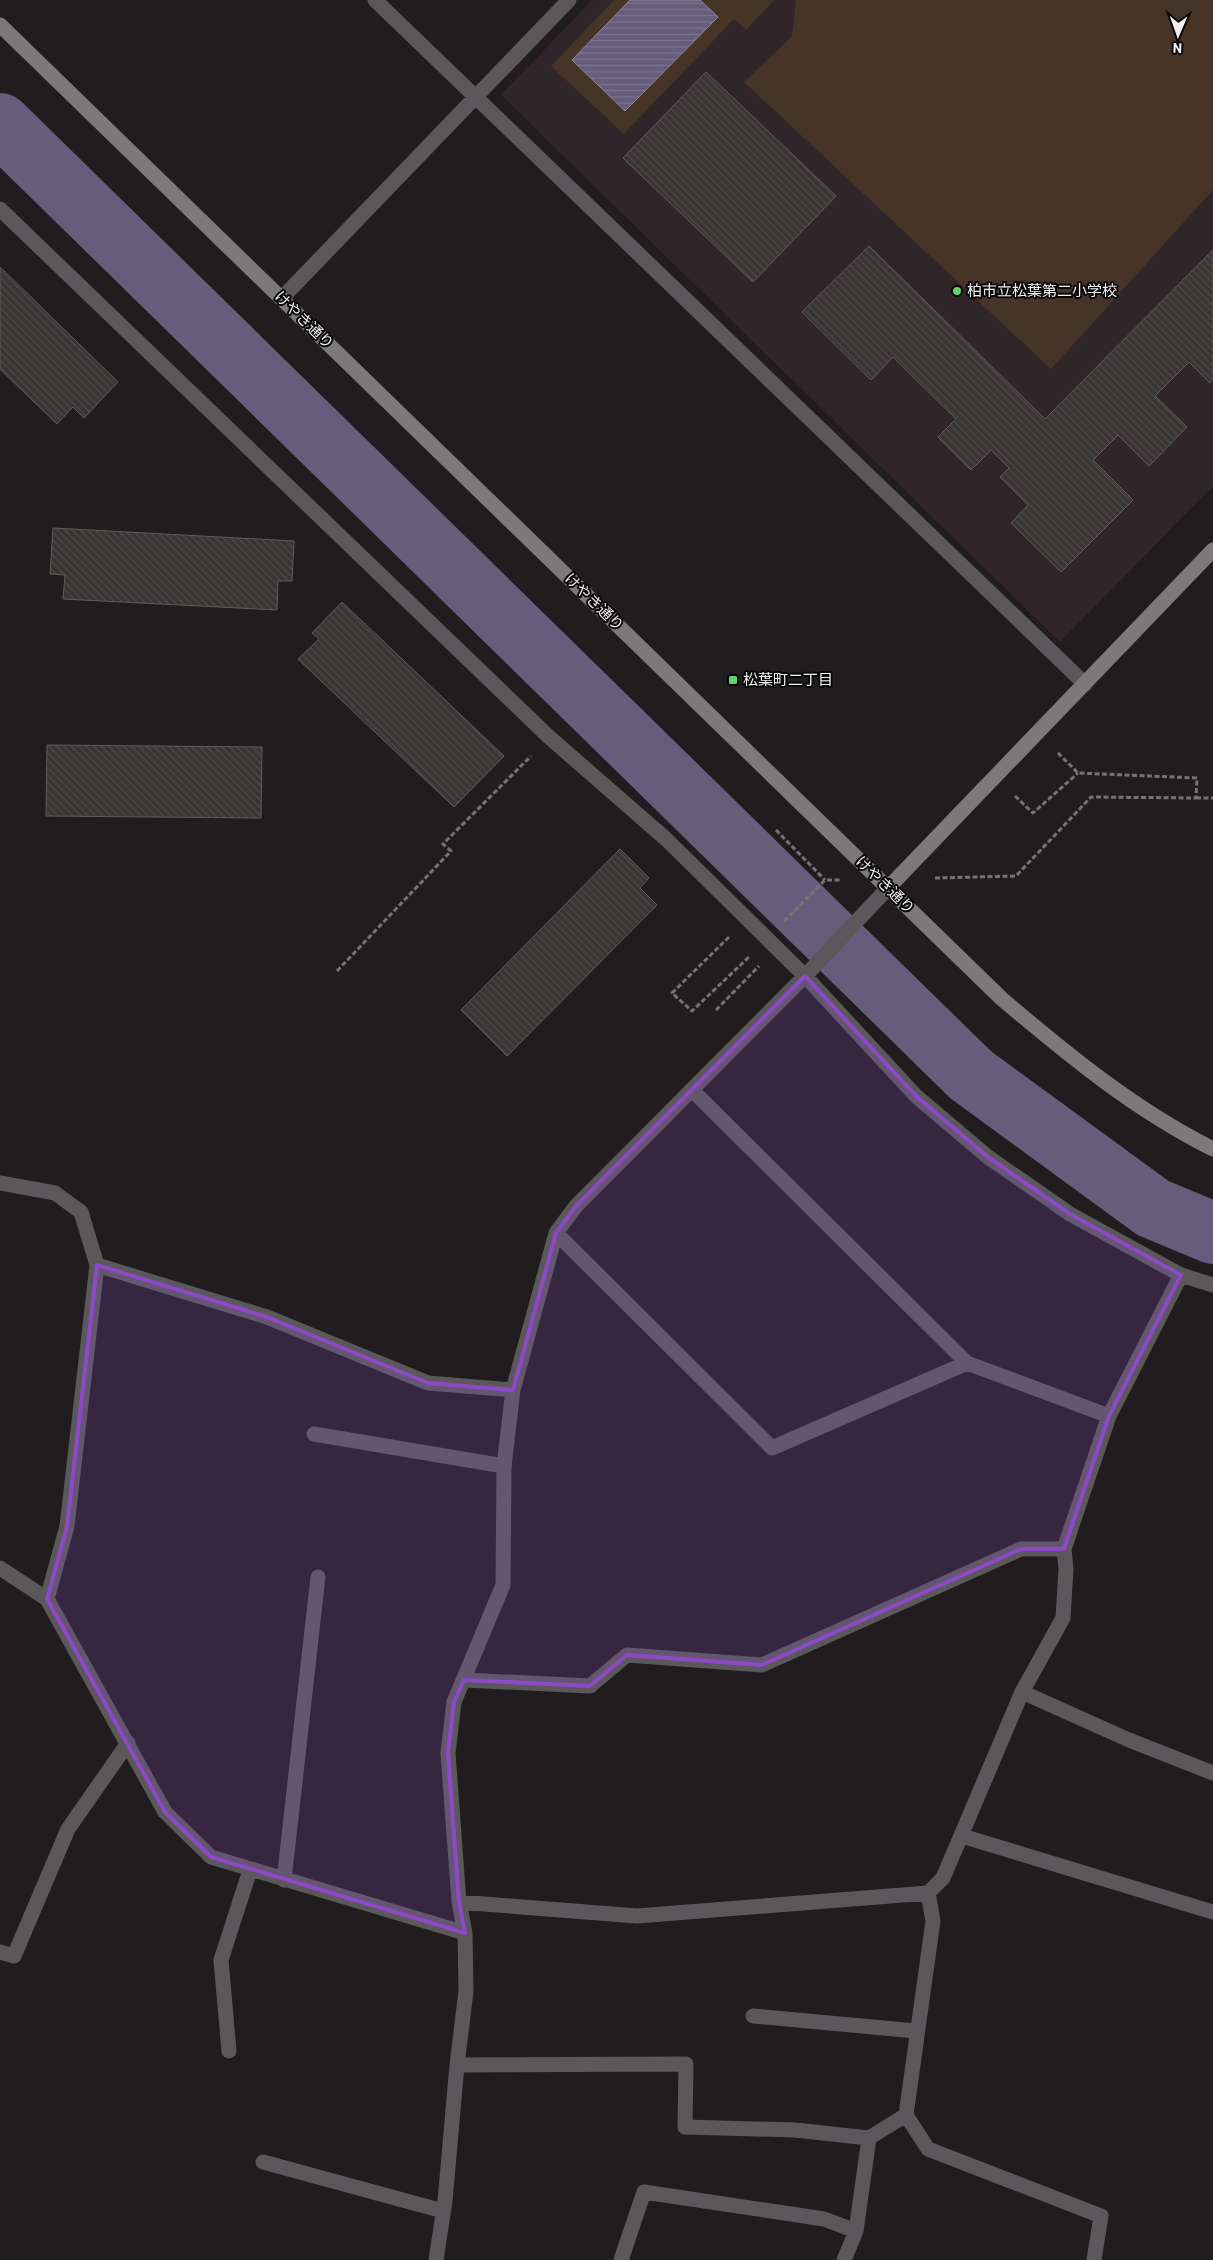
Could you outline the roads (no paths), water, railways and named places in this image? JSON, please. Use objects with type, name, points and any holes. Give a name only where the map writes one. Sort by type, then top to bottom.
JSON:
[{"type":"street","points":[[375,0],[1085,684]]},
{"type":"street","points":[[282,298],[569,0]]},
{"type":"street","name":"けやき通り","points":[[0,25],[1002,999],[1071,1057],[1134,1102],[1213,1149]]},
{"type":"street","points":[[0,209],[549,737],[666,839],[804,976],[916,1096],[988,1158],[1070,1214],[1181,1275],[1213,1285]]},
{"type":"street","points":[[436,2260],[444,2211],[457,2065],[466,1990],[465,1934],[459,1902],[448,1753],[454,1702],[503,1585],[504,1466],[513,1390],[556,1233],[576,1206],[816,964],[1213,550]]},
{"type":"street","points":[[692,1090],[967,1362],[1109,1416]]},
{"type":"street","points":[[0,1183],[56,1194],[81,1212],[97,1265],[67,1526],[46,1599]]},
{"type":"street","points":[[556,1233],[772,1448],[967,1362]]},
{"type":"street","points":[[97,1265],[267,1317],[428,1383],[513,1390]]},
{"type":"street","points":[[459,1902],[637,1916],[928,1893],[943,1878],[1022,1692],[1063,1618],[1066,1569],[1064,1549],[1109,1416],[1181,1275]]},
{"type":"street","points":[[314,1434],[504,1466]]},
{"type":"street","points":[[464,1680],[590,1686],[627,1655],[762,1665],[1021,1549],[1064,1549]]},
{"type":"street","points":[[0,1568],[46,1599],[165,1812],[211,1857],[465,1934]]},
{"type":"street","points":[[284,1880],[318,1577]]},
{"type":"street","points":[[1022,1692],[1129,1740],[1213,1773]]},
{"type":"street","points":[[0,1952],[14,1956],[68,1830],[128,1743]]},
{"type":"street","points":[[962,1836],[1213,1912]]},
{"type":"street","points":[[229,2051],[221,1960],[250,1870]]},
{"type":"street","points":[[928,1893],[933,1921],[916,2031],[906,2115],[928,2149],[1101,2216],[1094,2260]]},
{"type":"street","points":[[753,2016],[916,2031]]},
{"type":"street","points":[[457,2065],[686,2064],[685,2127],[795,2130],[868,2138],[906,2115]]},
{"type":"street","points":[[844,2260],[856,2232],[868,2138]]},
{"type":"street","points":[[263,2162],[444,2211]]},
{"type":"street","points":[[621,2260],[644,2192],[824,2219],[856,2232]]},
{"type":"waterway","points":[[0,124],[971,1075],[1153,1208],[1213,1233]]},
{"type":"place","name":"柏市立松葉第二小学校","points":[[957,291]]},
{"type":"place","name":"松葉町二丁目","points":[[733,680]]}]
